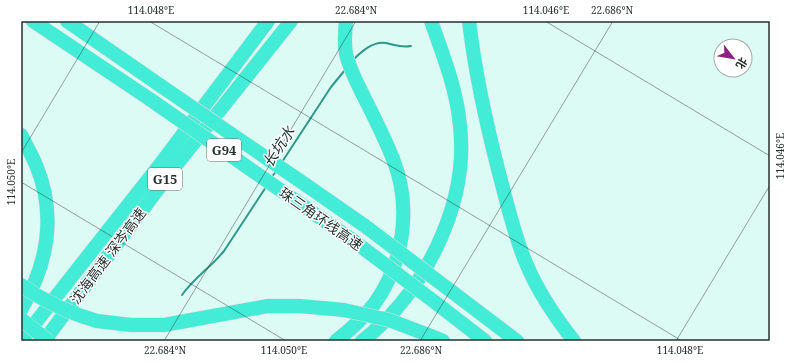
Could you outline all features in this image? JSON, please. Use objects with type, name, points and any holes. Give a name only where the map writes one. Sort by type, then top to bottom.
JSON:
[{"type":"highway","name":"珠三角环线高速","points":[[33,21],[296,200],[355,242],[485,341]]},
{"type":"highway","name":"珠三角环线高速","points":[[66,21],[365,226],[517,341]]},
{"type":"highway","name":"沈海高速 深岑高速","points":[[21,341],[162,162],[268,21]]},
{"type":"highway","name":"沈海高速 深岑高速","points":[[44,341],[173,169],[291,21]]},
{"type":"highway","points":[[336,341],[364,317],[379,296],[396,260],[401,240],[404,217],[403,194],[394,160],[352,72],[346,55],[346,21]]},
{"type":"highway","points":[[362,341],[393,313],[410,292],[426,268],[440,241],[455,195],[461,154],[460,125],[449,72],[431,21]]},
{"type":"highway","points":[[458,21],[473,55]]},
{"type":"highway","points":[[469,21],[473,55],[489,135],[518,242],[539,290],[558,320],[574,341]]},
{"type":"highway","points":[[21,135],[36,165],[46,195],[48,230],[41,266],[35,283],[21,310]]},
{"type":"highway","points":[[21,285],[55,307],[76,315],[97,321],[131,326],[164,325],[268,306],[300,306],[344,310],[389,320],[437,338]]},
{"type":"highway","points":[[21,319],[48,341]]},
{"type":"waterway","name":"长坑水","points":[[353,60],[372,45],[386,43],[407,47],[411,46]]},
{"type":"waterway","name":"长坑水","points":[[282,162],[331,87],[345,70]]},
{"type":"waterway","name":"长坑水","points":[[271,178],[277,170]]},
{"type":"waterway","name":"长坑水","points":[[182,295],[224,251],[266,187]]}]
